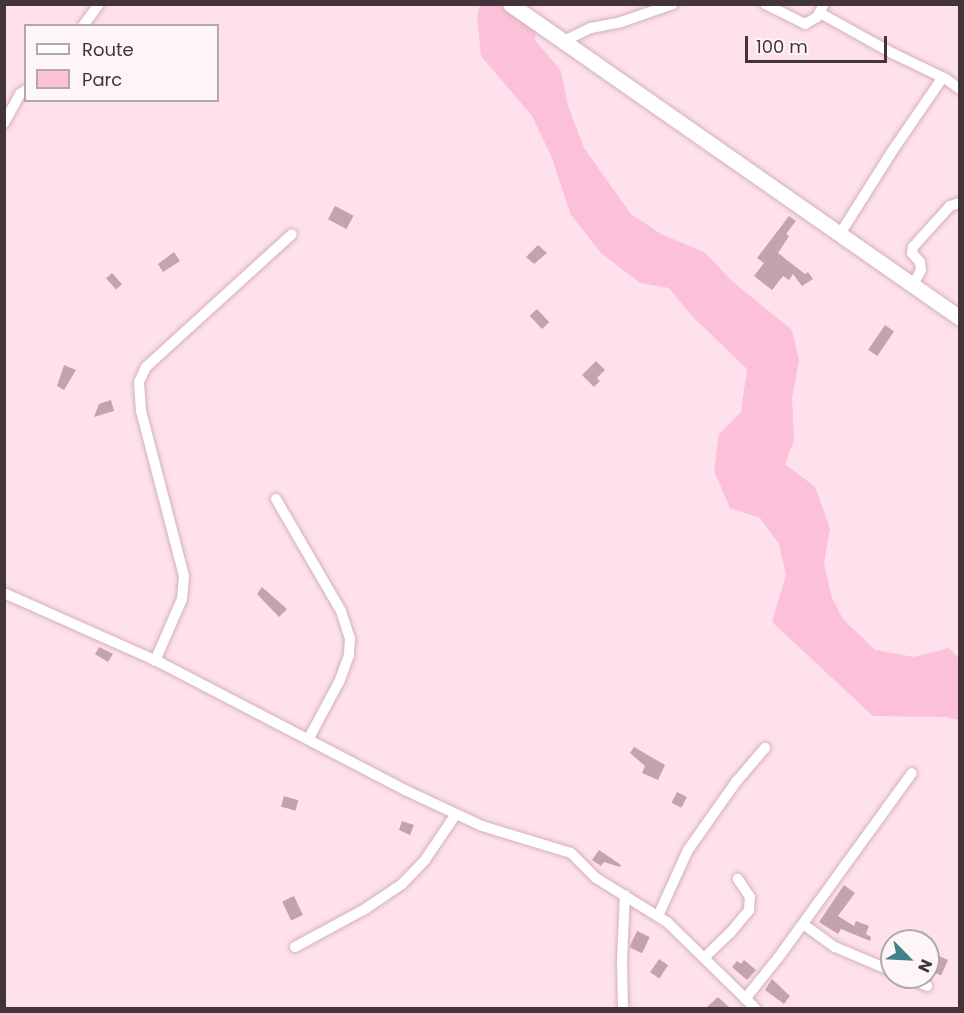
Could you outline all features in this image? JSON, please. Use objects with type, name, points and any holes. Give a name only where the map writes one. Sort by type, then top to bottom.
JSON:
[{"type":"street","points":[[84,24],[99,4]]},
{"type":"street","points":[[510,4],[960,318]]},
{"type":"street","points":[[564,40],[591,28],[621,22],[673,4]]},
{"type":"street","points":[[765,4],[805,24],[813,21],[822,9],[892,53],[943,77],[960,89]]},
{"type":"street","points":[[840,234],[850,223],[887,158],[943,77]]},
{"type":"street","points":[[4,123],[20,94],[24,91]]},
{"type":"street","points":[[913,285],[921,270],[920,262],[912,254],[913,247],[950,206],[960,203]]},
{"type":"street","points":[[155,661],[182,599],[184,576],[141,411],[139,382],[146,367],[292,234]]},
{"type":"street","points":[[276,499],[341,611],[350,639],[349,655],[339,682],[309,738]]},
{"type":"street","points":[[4,593],[155,661],[309,738],[405,790],[482,826],[571,853],[596,878],[658,916],[705,957],[754,1008]]},
{"type":"street","points":[[658,916],[688,850],[736,782],[765,748]]},
{"type":"street","points":[[745,999],[803,924],[912,772]]},
{"type":"street","points":[[295,947],[365,909],[402,884],[425,860],[456,814]]},
{"type":"street","points":[[705,957],[730,933],[748,910],[750,897],[738,879]]},
{"type":"street","points":[[623,1008],[622,960],[625,895]]},
{"type":"street","points":[[803,924],[835,947],[880,966]]},
{"type":"green space","points":[[480,5],[510,5],[536,22],[535,40],[561,71],[568,106],[584,148],[631,214],[661,234],[704,252],[733,282],[792,330],[799,361],[792,398],[794,440],[785,464],[815,487],[830,528],[824,563],[832,598],[843,619],[875,650],[914,657],[949,648],[959,658],[959,720],[946,717],[873,716],[772,622],[786,575],[779,544],[760,518],[730,508],[714,471],[719,434],[741,412],[747,369],[691,315],[669,288],[640,283],[601,253],[571,215],[552,158],[532,116],[481,56],[477,16]]},
{"type":"building","points":[[335,206],[354,216],[346,229],[328,219]]},
{"type":"building","points":[[789,216],[796,221],[786,234],[789,236],[778,253],[805,274],[808,272],[813,279],[802,286],[793,274],[789,280],[783,276],[772,290],[754,276],[764,263],[757,258]]},
{"type":"building","points":[[538,245],[547,253],[534,264],[526,257]]},
{"type":"building","points":[[174,252],[180,261],[163,272],[158,264]]},
{"type":"building","points":[[112,273],[122,284],[116,290],[106,278]]},
{"type":"building","points":[[537,309],[549,322],[542,329],[530,316]]},
{"type":"building","points":[[885,325],[894,331],[877,356],[868,350]]},
{"type":"building","points":[[596,361],[605,370],[597,378],[600,381],[594,387],[582,375]]},
{"type":"building","points":[[64,365],[76,370],[64,390],[57,386]]},
{"type":"building","points":[[111,400],[114,411],[94,417],[99,404]]},
{"type":"building","points":[[262,587],[287,609],[279,617],[257,594]]},
{"type":"building","points":[[99,647],[113,654],[108,662],[95,654]]},
{"type":"building","points":[[634,747],[665,765],[658,780],[642,773],[645,766],[630,753]]},
{"type":"building","points":[[677,792],[687,797],[681,808],[672,803]]},
{"type":"building","points":[[284,796],[298,800],[295,811],[281,807]]},
{"type":"building","points":[[402,821],[414,825],[410,835],[399,830]]},
{"type":"building","points":[[599,850],[621,865],[620,867],[604,862],[601,866],[592,860]]},
{"type":"building","points":[[844,885],[855,893],[838,916],[854,926],[856,921],[869,926],[866,934],[871,937],[870,941],[841,929],[838,934],[819,922]]},
{"type":"building","points":[[294,896],[303,915],[291,921],[282,901]]},
{"type":"building","points":[[637,931],[650,937],[642,953],[629,947]]},
{"type":"building","points":[[940,956],[948,960],[940,975]]},
{"type":"building","points":[[659,959],[668,965],[659,978],[650,972]]},
{"type":"building","points":[[744,960],[756,970],[747,980],[732,967],[737,961],[741,964]]},
{"type":"building","points":[[772,979],[790,996],[784,1004],[765,990]]},
{"type":"building","points":[[718,997],[730,1008],[706,1008]]}]
